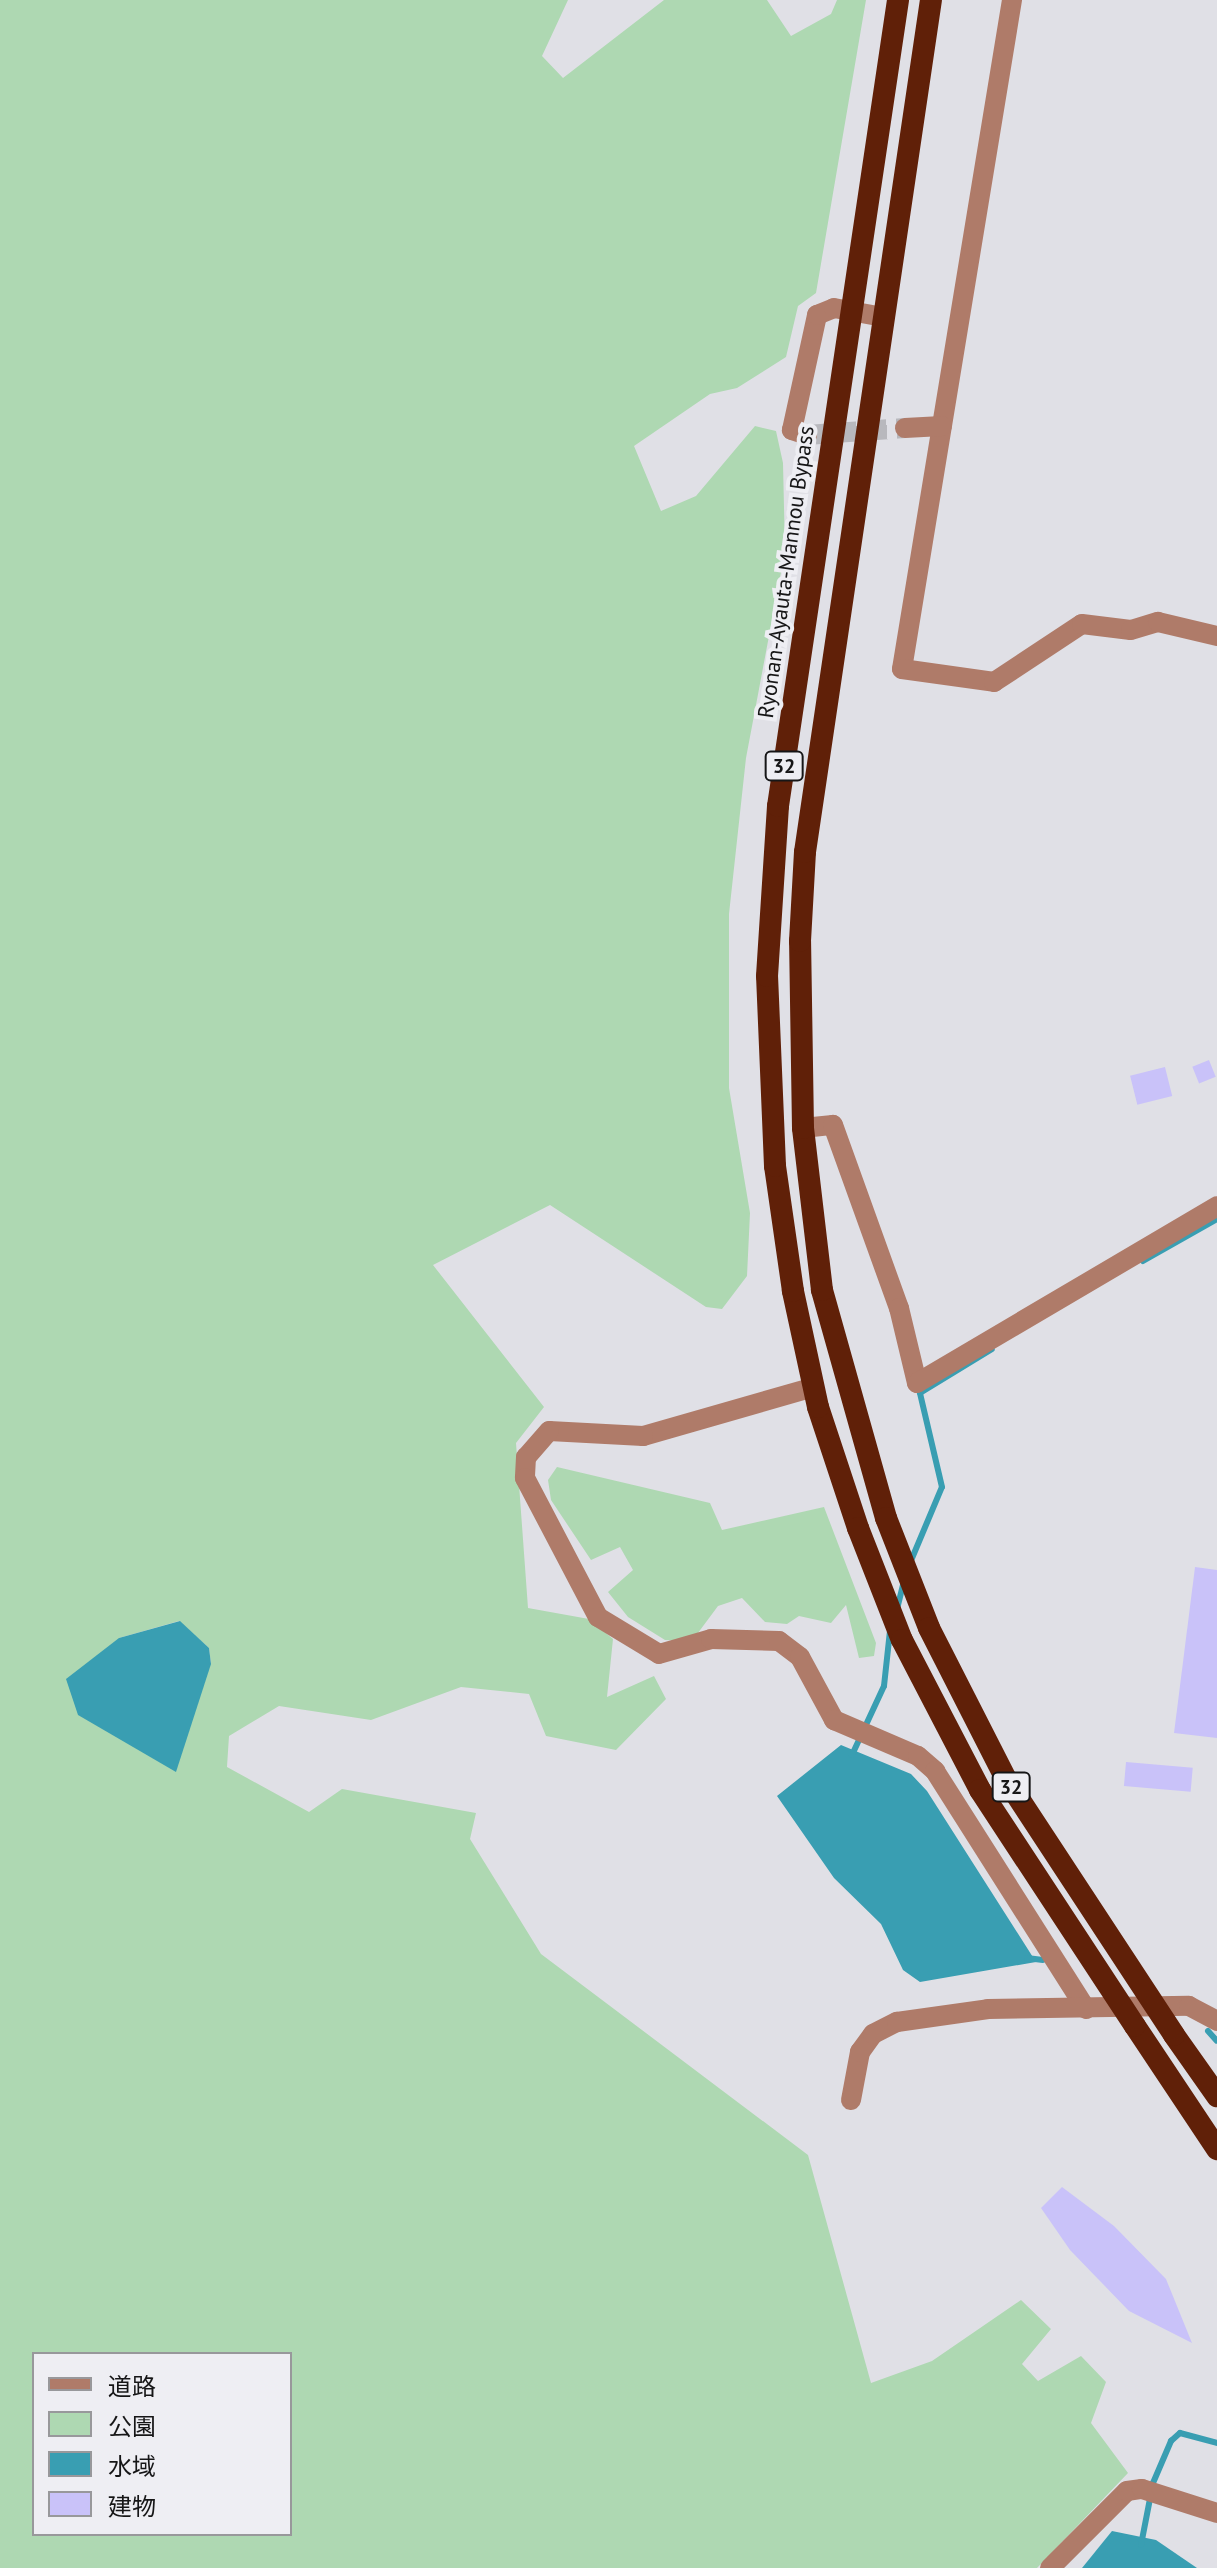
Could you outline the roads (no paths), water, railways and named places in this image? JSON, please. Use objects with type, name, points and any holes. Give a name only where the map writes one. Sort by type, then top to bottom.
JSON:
[{"type":"highway","name":"Ryonan-Ayauta-Mannou Bypass","points":[[898,0],[778,806],[767,976],[775,1166],[814,1387],[858,1528],[902,1640],[980,1790],[1217,2149]]},
{"type":"highway","name":"32","points":[[931,0],[805,852],[803,1128],[822,1290],[886,1518],[929,1628],[1006,1779],[1217,2096]]},
{"type":"street","points":[[1012,0],[902,669],[994,682],[1082,624],[1131,630],[1158,622],[1217,636]]},
{"type":"street","points":[[807,435],[792,430],[817,315],[834,308],[883,317]]},
{"type":"street","points":[[905,428],[942,426]]},
{"type":"street","points":[[803,1128],[833,1125],[899,1308],[917,1383],[1217,1206]]},
{"type":"street","points":[[814,1387],[643,1436],[549,1431],[526,1457],[525,1478],[598,1617],[659,1654],[711,1639],[779,1641],[800,1657],[834,1720],[935,1771],[1086,2009]]},
{"type":"street","points":[[851,2100],[860,2052],[873,2034],[897,2022],[988,2009],[1189,2006],[1217,2021]]},
{"type":"street","points":[[1050,2568],[1113,2498],[1152,2492],[1217,2513]]},
{"type":"water","points":[[180,1621],[209,1648],[211,1664],[176,1772],[78,1715],[66,1679],[119,1638]]},
{"type":"water","points":[[841,1745],[911,1774],[927,1791],[1036,1962],[920,1982],[903,1970],[881,1924],[834,1878],[777,1796]]},
{"type":"water","points":[[1112,2531],[1156,2540],[1197,2568],[1082,2568]]},
{"type":"waterway","points":[[1143,1261],[1217,1219]]},
{"type":"waterway","points":[[910,1563],[942,1487],[920,1393],[992,1349]]},
{"type":"waterway","points":[[897,1609],[903,1585]]},
{"type":"waterway","points":[[852,1755],[884,1686],[890,1631]]},
{"type":"waterway","points":[[1027,1958],[1043,1960]]},
{"type":"waterway","points":[[1208,2031],[1217,2041]]},
{"type":"waterway","points":[[1141,2545],[1153,2483],[1171,2441],[1180,2433],[1217,2443]]},
{"type":"tunnel","points":[[807,435],[905,428]]}]
